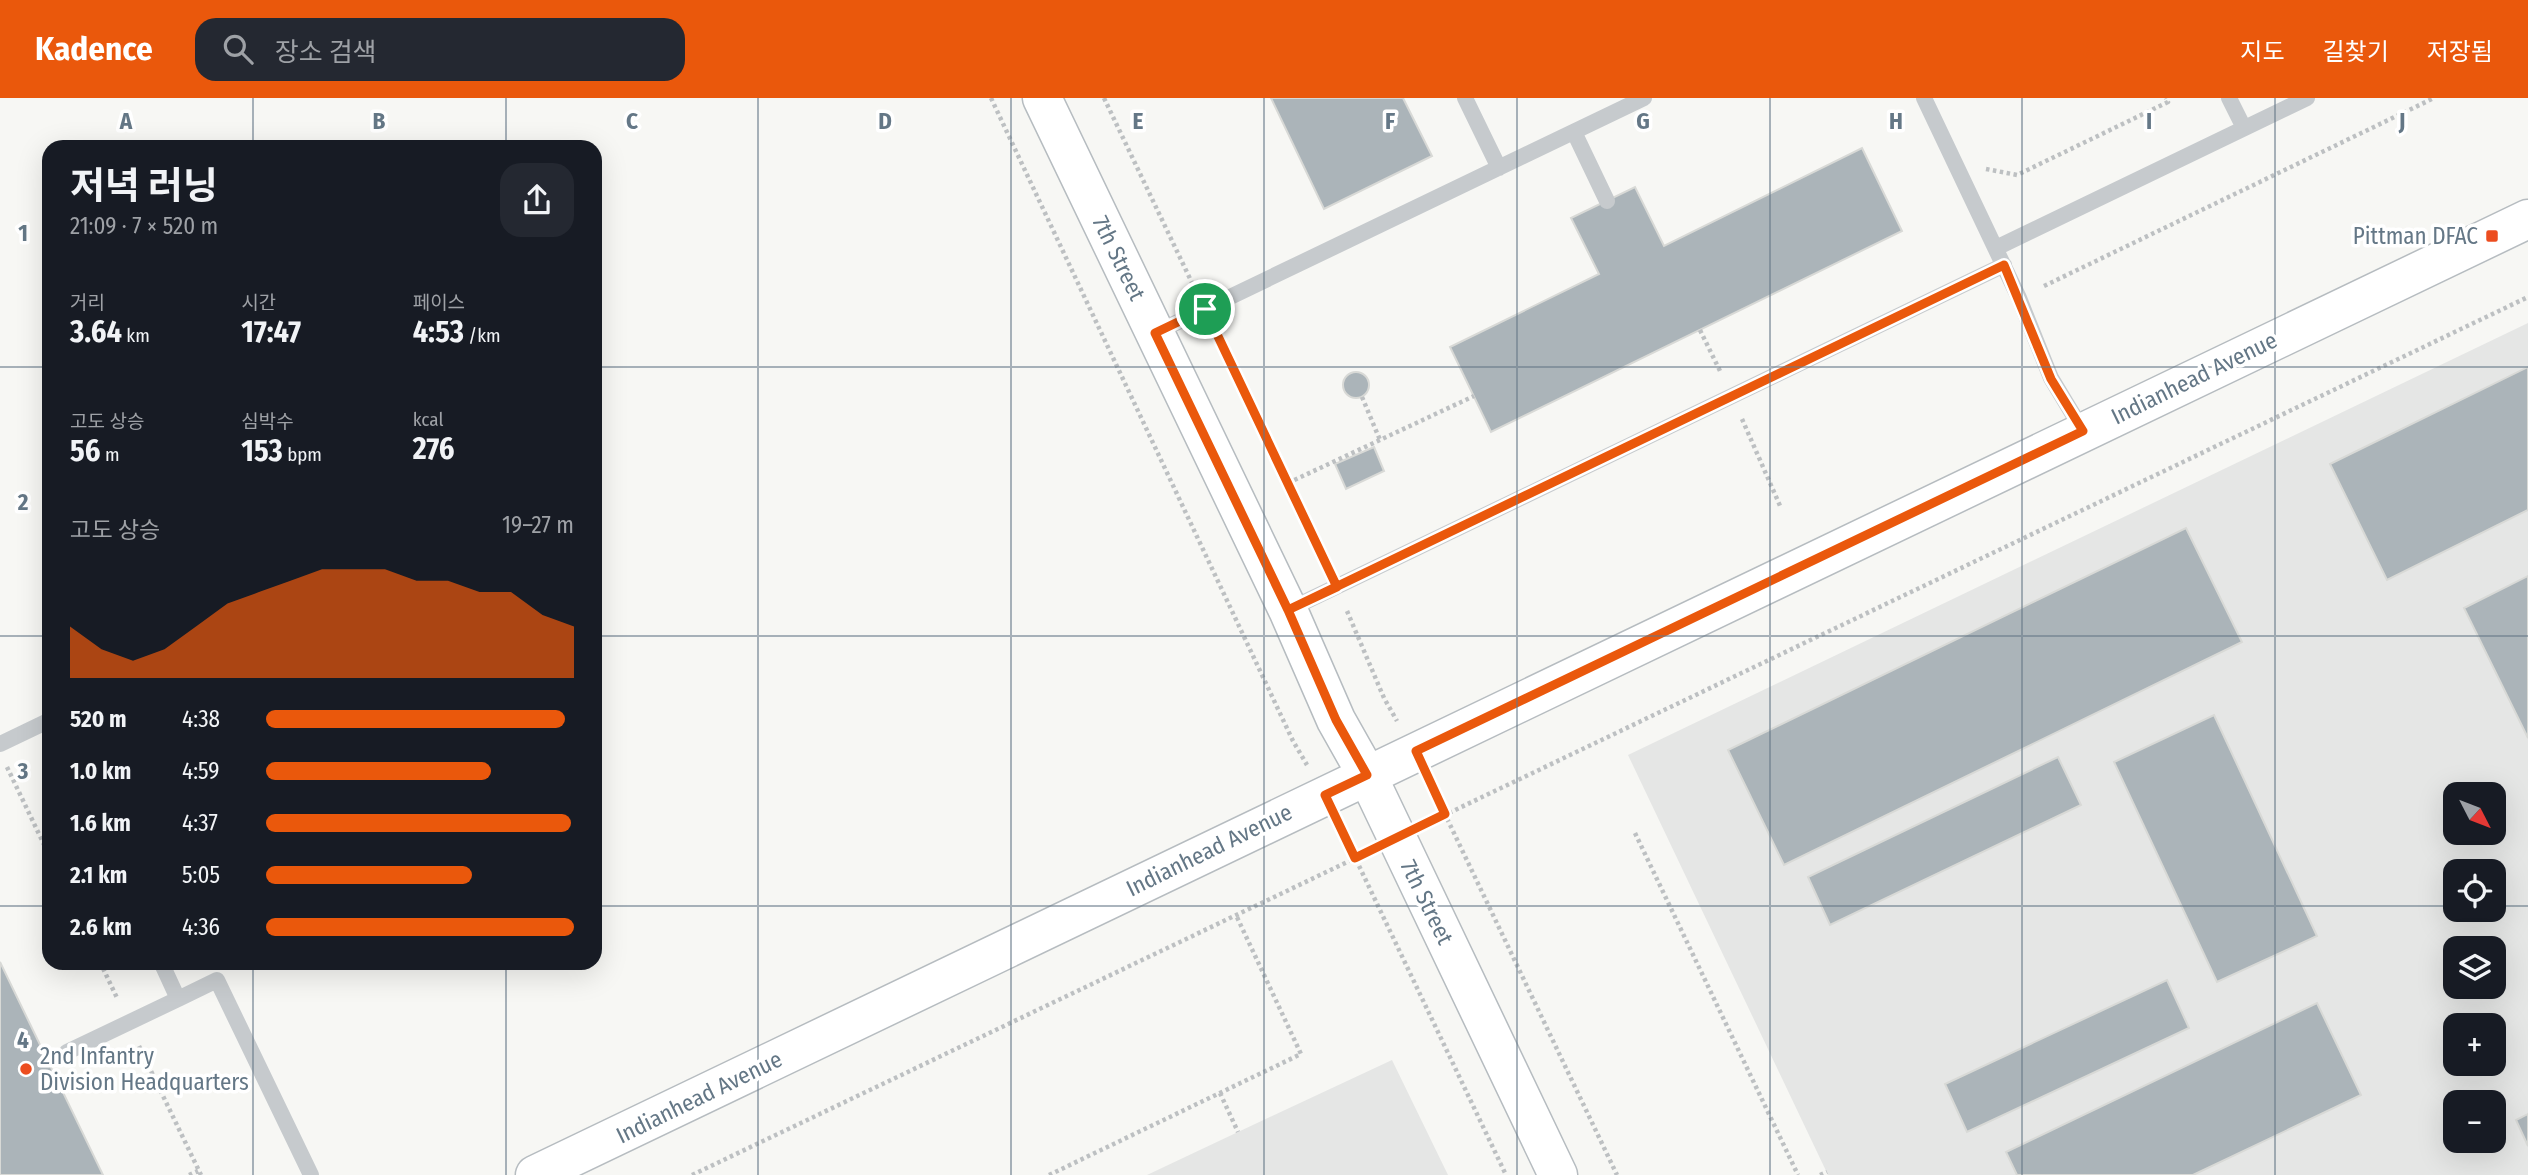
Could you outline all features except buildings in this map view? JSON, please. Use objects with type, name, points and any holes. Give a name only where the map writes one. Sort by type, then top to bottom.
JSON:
[{"type":"main road","name":"7th Street","points":[[1042,98],[1288,610],[1336,720],[1367,775],[1558,1175]]},
{"type":"main road","name":"Indianhead Avenue","points":[[535,1175],[2528,219]]},
{"type":"lane","points":[[1465,98],[1499,167]]},
{"type":"lane","points":[[1155,333],[1644,98]]},
{"type":"lane","points":[[1924,98],[2019,298],[2051,379],[2083,431]]},
{"type":"lane","points":[[2229,98],[2244,128]]},
{"type":"lane","points":[[1996,248],[2307,98]]},
{"type":"lane","points":[[1574,132],[1607,201]]},
{"type":"lane","points":[[1288,610],[2004,265]]},
{"type":"lane","points":[[1,741],[42,724]]},
{"type":"lane","points":[[165,970],[178,999]]},
{"type":"lane","points":[[67,1052],[217,980],[310,1175]]},
{"type":"path","points":[[991,98],[1293,741],[1325,795],[1506,1175]]},
{"type":"path","points":[[1104,98],[1337,587],[1384,698],[1416,751],[1617,1175]]},
{"type":"path","points":[[1954,162],[2017,175],[2168,102],[2166,98]]},
{"type":"path","points":[[2019,298],[2434,98]]},
{"type":"path","points":[[692,1175],[2528,297]]},
{"type":"path","points":[[1288,483],[1474,396]]},
{"type":"path","points":[[1362,397],[1380,440]]},
{"type":"path","points":[[5,761],[42,840]]},
{"type":"path","points":[[1635,833],[1798,1175]]},
{"type":"path","points":[[1049,1175],[1301,1054],[1236,915]]},
{"type":"path","points":[[104,970],[200,1173],[189,1175]]},
{"type":"path","points":[[1220,1093],[1238,1132]]},
{"type":"path","points":[[1820,1175],[1827,1172]]},
{"type":"shaded area","points":[[2528,323],[2528,1175],[1828,1175],[1628,755]]},
{"type":"shaded area","points":[[1392,1060],[1448,1175],[1147,1175],[1238,1132]]},
{"type":"place","name":"Pittman DFAC","points":[[2492,236]]},
{"type":"place","name":"2nd Infantry Division Headquarters","points":[[26,1069]]},
{"type":"route","points":[[1205,309],[1155,333],[1288,610],[2004,265],[2051,379],[2083,431],[1416,751],[1445,814],[1355,858],[1325,795],[1367,775],[1336,720],[1288,610],[1337,587],[1205,309]]}]
